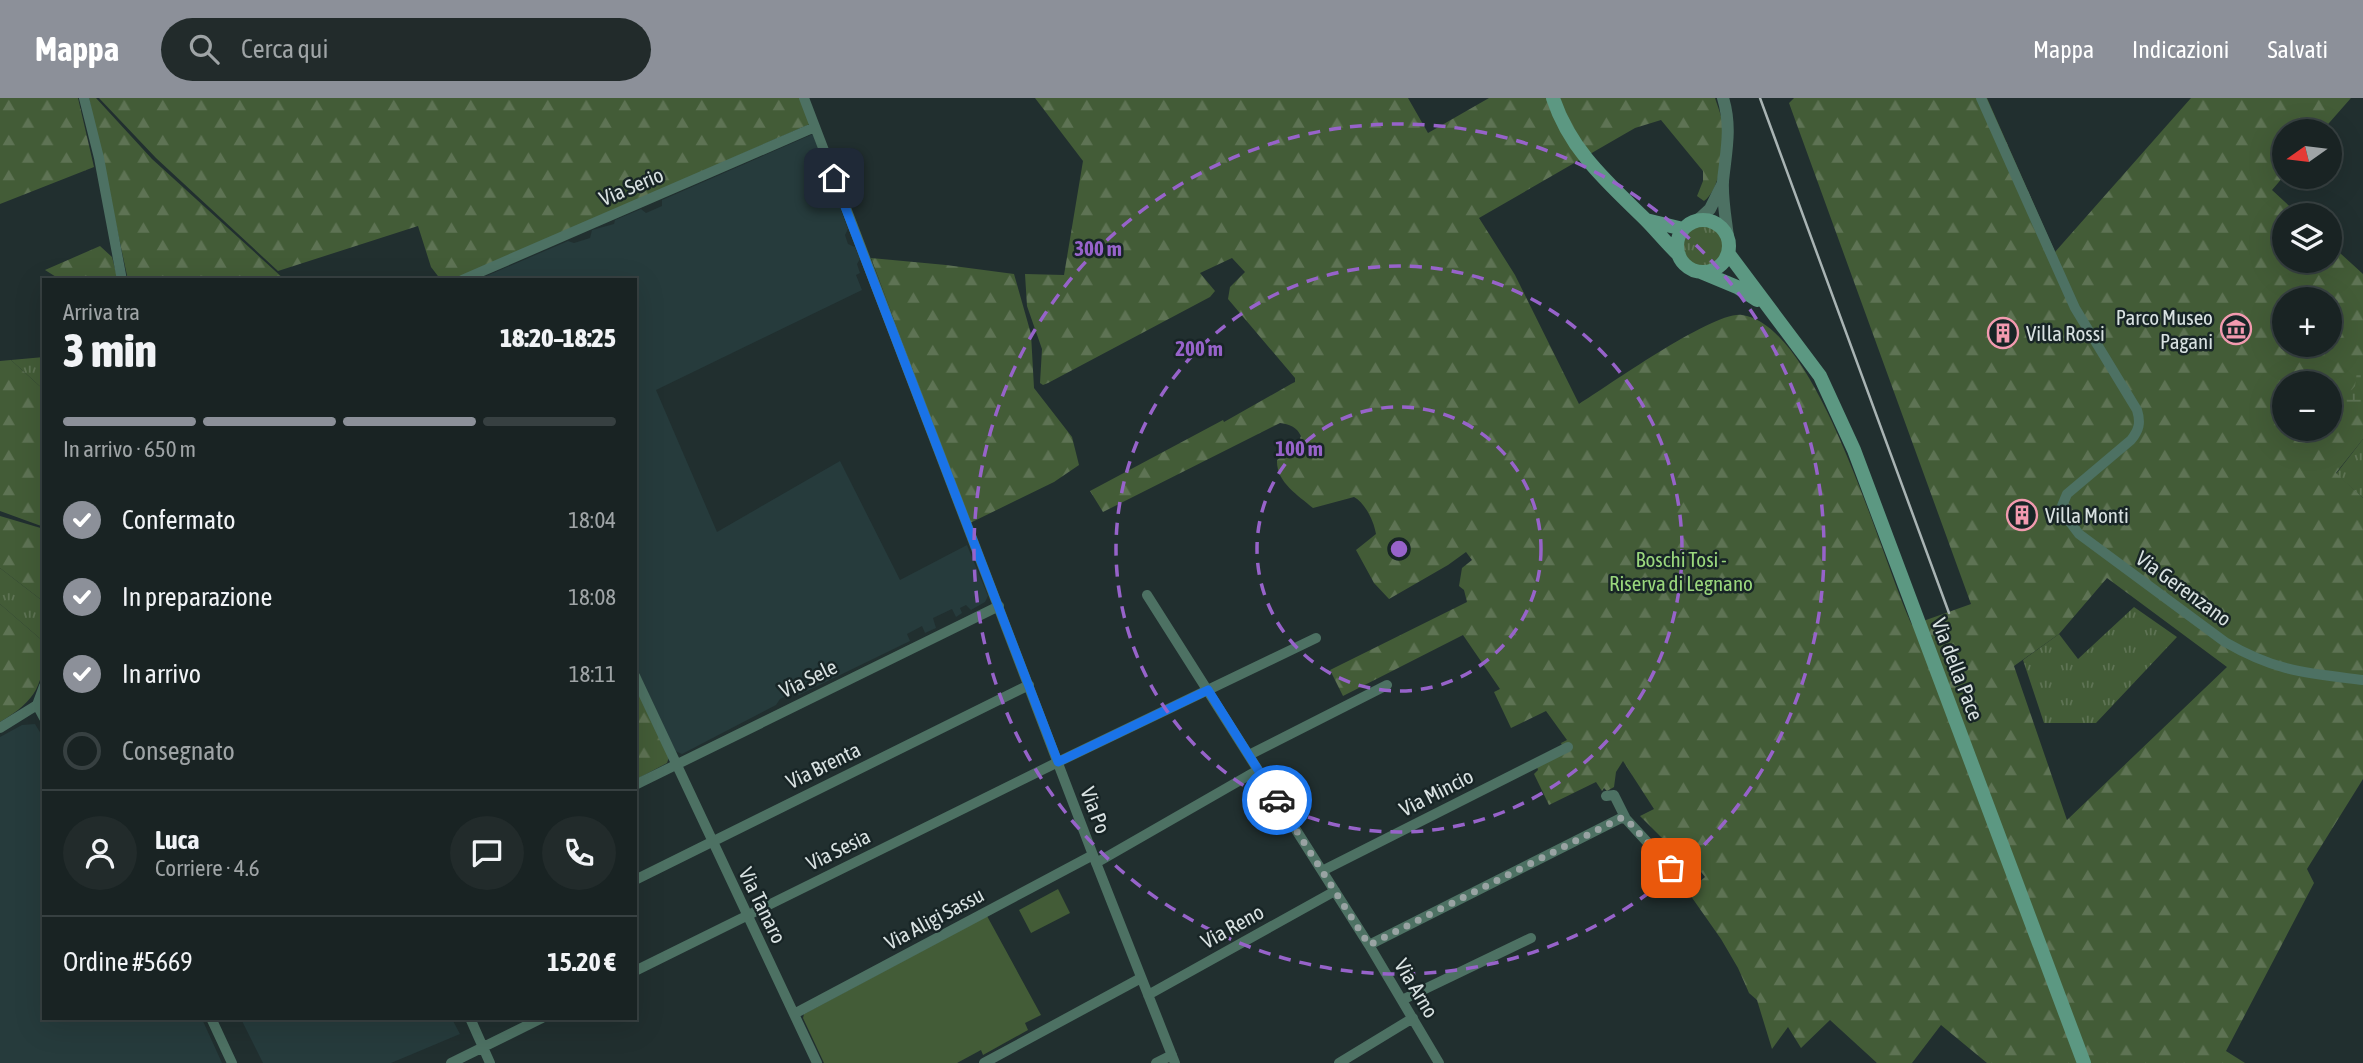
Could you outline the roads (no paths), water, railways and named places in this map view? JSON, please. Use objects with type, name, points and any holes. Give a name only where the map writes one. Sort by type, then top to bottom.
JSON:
[{"type":"main road","points":[[1553,98],[1563,125],[1595,172],[1646,220],[1687,266],[1699,272],[1707,272],[1720,266],[1728,253],[1728,237],[1719,225],[1698,220],[1684,229],[1678,242],[1679,255]]},
{"type":"main road","points":[[1646,220],[1684,229]]},
{"type":"main road","name":"Via della Pace","points":[[1728,253],[1819,376],[1850,440],[2084,1063]]},
{"type":"main road","name":"Via della Pace","points":[[1699,272],[1737,287],[1765,305]]},
{"type":"street","points":[[84,98],[99,158],[122,278]]},
{"type":"street","name":"Via Po","points":[[804,98],[1174,1059]]},
{"type":"street","points":[[1723,98],[1729,120],[1723,183],[1728,237]]},
{"type":"street","name":"Via Gerenzano","points":[[1981,98],[2075,308],[2140,418],[2136,434],[2131,440],[2067,494],[2062,506],[2070,524],[2079,534],[2242,652],[2279,668],[2363,680]]},
{"type":"street","name":"Via Serio","points":[[467,278],[815,127]]},
{"type":"street","points":[[1698,220],[1710,209],[1723,183]]},
{"type":"street","name":"Via Arno","points":[[1147,595],[1369,945],[1439,1063]]},
{"type":"street","name":"Via Sele","points":[[637,784],[999,606]]},
{"type":"street","name":"Via Sesia","points":[[637,970],[1316,638]]},
{"type":"street","name":"Via Tanaro","points":[[637,680],[817,1063]]},
{"type":"street","name":"Via Brenta","points":[[637,879],[1028,685]]},
{"type":"street","points":[[1249,755],[1387,685]]},
{"type":"street","points":[[0,728],[37,705],[42,692]]},
{"type":"street","points":[[37,705],[42,714]]},
{"type":"street","name":"Via Mincio","points":[[1322,870],[1568,747]]},
{"type":"street","name":"Via Aligi Sassu","points":[[794,1014],[1095,859],[1258,770]]},
{"type":"street","points":[[1606,796],[1614,795],[1626,819],[1671,868]]},
{"type":"street","points":[[1369,945],[1621,818],[1626,819]]},
{"type":"street","name":"Via Reno","points":[[1149,995],[1335,891]]},
{"type":"street","points":[[1402,1000],[1531,938]]},
{"type":"street","points":[[984,1063],[1142,978]]},
{"type":"street","points":[[1339,1063],[1413,1018]]},
{"type":"street","points":[[212,1020],[232,1063]]},
{"type":"street","points":[[471,1020],[490,1063]]},
{"type":"street","points":[[451,1063],[537,1020]]},
{"type":"street","points":[[1156,1063],[1174,1059]]},
{"type":"railway","points":[[1760,98],[1949,613]]},
{"type":"place","name":"Parco Museo Pagani","points":[[2236,329]]},
{"type":"place","name":"Villa Rossi","points":[[2003,333]]},
{"type":"place","name":"Villa Monti","points":[[2022,515]]},
{"type":"park label","name":"Boschi Tosi - Riserva di Legnano","points":[[1681,571]]}]
